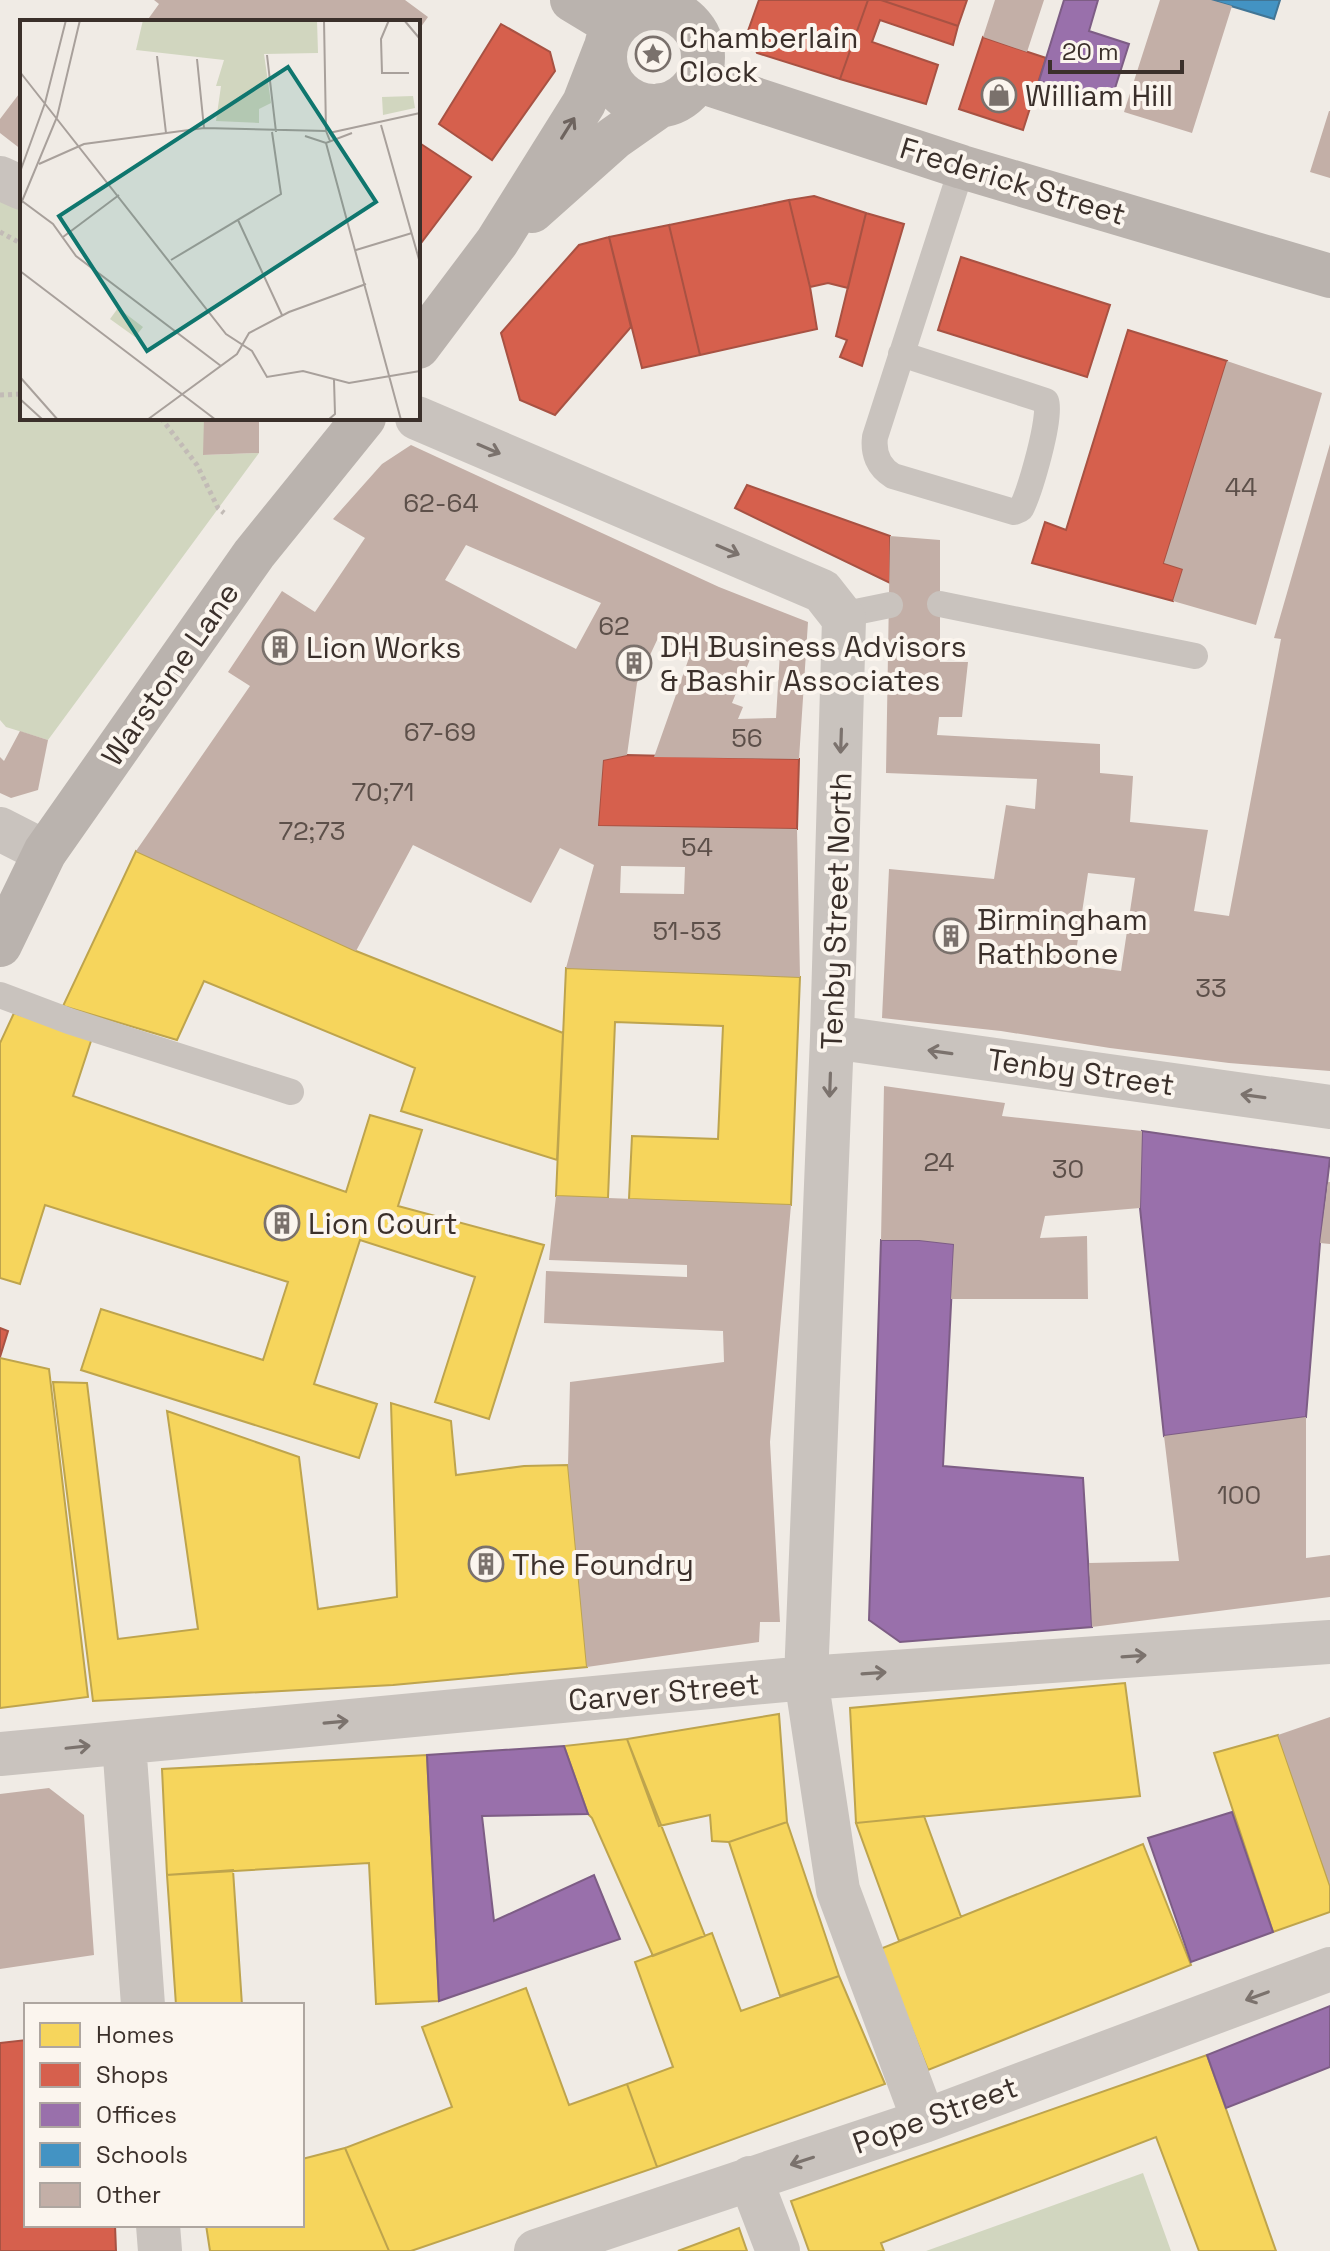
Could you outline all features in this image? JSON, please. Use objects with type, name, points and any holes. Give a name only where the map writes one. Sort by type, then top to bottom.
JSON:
[{"type":"street","points":[[572,0],[625,22]]},
{"type":"street","points":[[497,242],[614,138],[661,105],[685,95],[700,63],[709,0]]},
{"type":"street","points":[[420,344],[497,242],[584,103],[625,22],[658,8],[683,16],[693,26],[700,63]]},
{"type":"street","points":[[625,22],[607,70],[613,84],[623,95],[647,106],[661,105]]},
{"type":"street","name":"Frederick Street","points":[[700,63],[962,167],[1330,276]]},
{"type":"street","points":[[0,178],[20,187]]},
{"type":"street","points":[[420,419],[822,591],[841,615]]},
{"type":"street","name":"Warstone Lane","points":[[0,945],[45,852],[254,554],[362,420]]},
{"type":"street","name":"Tenby Street North","points":[[841,615],[844,619],[832,1037],[806,1678],[838,1890],[924,2121]]},
{"type":"street","points":[[0,829],[45,852]]},
{"type":"street","name":"Tenby Street","points":[[832,1037],[1330,1107]]},
{"type":"street","name":"Carver Street","points":[[0,1754],[806,1678],[1330,1642]]},
{"type":"street","points":[[124,1743],[143,2003]]},
{"type":"street","name":"Pope Street","points":[[536,2251],[924,2121],[1330,1969]]},
{"type":"street","points":[[750,2178],[778,2251]]},
{"type":"street","points":[[158,2227],[160,2251]]},
{"type":"lane","points":[[901,354],[1046,401],[1048,408],[1043,436],[1021,509],[1014,512],[893,476],[882,468],[875,452],[875,437],[901,354],[962,167]]},
{"type":"lane","points":[[940,604],[1195,656]]},
{"type":"lane","points":[[841,615],[890,605]]},
{"type":"lane","points":[[0,995],[69,1021],[291,1092]]},
{"type":"path","points":[[0,232],[20,243]]},
{"type":"path","points":[[0,395],[20,394]]},
{"type":"path","points":[[163,420],[197,465],[218,508],[224,513]]},
{"type":"green space","points":[[0,199],[20,208],[20,420],[204,420],[204,455],[259,453],[48,740],[6,727],[0,720]]},
{"type":"green space","points":[[1143,2173],[1171,2251],[926,2251]]},
{"type":"building: Homes","points":[[136,851],[356,951],[563,1033],[557,1160],[401,1111],[415,1068],[204,981],[177,1040],[63,1006]]},
{"type":"building: Homes","points":[[566,968],[800,977],[791,1205],[629,1199],[632,1136],[718,1139],[723,1026],[615,1022],[608,1198],[556,1196]]},
{"type":"building: Homes","name":"Lion Court","points":[[14,1013],[92,1038],[73,1096],[346,1192],[370,1115],[422,1130],[398,1206],[544,1245],[489,1419],[435,1402],[475,1277],[360,1240],[314,1384],[377,1404],[359,1458],[81,1370],[101,1309],[263,1360],[288,1282],[45,1205],[20,1284],[0,1278],[0,1043]]},
{"type":"building: Homes","points":[[0,1358],[49,1369],[88,1697],[0,1708]]},
{"type":"building: Homes","name":"The Foundry","points":[[53,1382],[87,1383],[118,1639],[198,1629],[167,1411],[299,1457],[318,1609],[397,1597],[391,1403],[451,1421],[456,1475],[524,1466],[568,1465],[587,1667],[393,1685],[93,1701]]},
{"type":"building: Homes","points":[[1125,1683],[1140,1796],[856,1823],[850,1708]]},
{"type":"building: Homes","points":[[779,1714],[787,1822],[729,1842],[712,1841],[710,1815],[659,1826],[627,1739]]},
{"type":"building: Homes","points":[[1278,1735],[1330,1886],[1330,1912],[1273,1932],[1214,1753]]},
{"type":"building: Homes","points":[[627,1739],[705,1936],[653,1956],[588,1814],[564,1746]]},
{"type":"building: Homes","points":[[427,1755],[439,2001],[376,2004],[369,1863],[167,1875],[162,1769]]},
{"type":"building: Homes","points":[[924,1816],[961,1917],[899,1941],[856,1823]]},
{"type":"building: Homes","points":[[787,1822],[839,1976],[780,1996],[729,1842]]},
{"type":"building: Homes","points":[[1143,1844],[1191,1965],[928,2070],[880,1949]]},
{"type":"building: Homes","points":[[233,1870],[242,2003],[176,2003],[167,1875]]},
{"type":"building: Homes","points":[[712,1933],[741,2011],[839,1976],[885,2084],[657,2167],[627,2084],[673,2067],[635,1962]]},
{"type":"building: Homes","points":[[526,1988],[569,2105],[627,2084],[657,2167],[411,2251],[389,2251],[345,2148],[452,2107],[422,2027]]},
{"type":"building: Homes","points":[[1207,2055],[1276,2251],[1199,2251],[1156,2137],[881,2243],[884,2251],[809,2251],[791,2201]]},
{"type":"building: Homes","points":[[345,2148],[389,2251],[210,2251],[206,2227],[304,2227],[304,2158]]},
{"type":"building: Homes","points":[[739,2228],[747,2251],[678,2251]]},
{"type":"building: Shops","points":[[759,0],[868,0],[840,79],[757,53],[748,31]]},
{"type":"building: Shops","points":[[868,0],[881,0],[958,26],[953,45],[880,20],[872,42],[938,65],[926,104],[840,79]]},
{"type":"building: Shops","points":[[881,0],[967,0],[958,26]]},
{"type":"building: Shops","points":[[501,24],[550,52],[555,71],[492,160],[439,124]]},
{"type":"building: Shops","name":"William Hill","points":[[983,37],[1046,58],[1023,130],[959,109]]},
{"type":"building: Shops","points":[[420,143],[471,177],[420,244]]},
{"type":"building: Shops","points":[[814,196],[866,213],[848,288],[828,283],[810,287],[789,200]]},
{"type":"building: Shops","points":[[789,200],[817,329],[700,355],[669,225]]},
{"type":"building: Shops","points":[[866,213],[904,224],[862,366],[840,357],[847,340],[836,336]]},
{"type":"building: Shops","points":[[669,225],[700,355],[642,368],[609,237]]},
{"type":"building: Shops","points":[[609,237],[631,327],[555,415],[520,400],[501,333],[579,245]]},
{"type":"building: Shops","points":[[961,257],[1110,305],[1087,377],[938,330]]},
{"type":"building: Shops","points":[[1128,330],[1227,361],[1164,563],[1183,569],[1173,601],[1032,563],[1045,522],[1066,530]]},
{"type":"building: Shops","points":[[747,485],[890,536],[890,583],[735,508]]},
{"type":"building: Shops","points":[[627,755],[799,759],[797,829],[598,826],[603,760]]},
{"type":"building: Shops","points":[[0,1328],[8,1331],[0,1357]]},
{"type":"building: Shops","points":[[24,2040],[24,2227],[115,2227],[116,2251],[0,2251],[0,2043]]},
{"type":"building: Offices","points":[[1064,0],[1098,0],[1089,31],[1129,44],[1110,104],[1039,81]]},
{"type":"building: Offices","points":[[1142,1131],[1330,1158],[1306,1417],[1164,1436],[1140,1208]]},
{"type":"building: Offices","points":[[881,1240],[954,1244],[943,1466],[1083,1478],[1092,1627],[900,1642],[869,1620]]},
{"type":"building: Offices","points":[[564,1746],[588,1814],[482,1816],[494,1921],[594,1875],[620,1939],[439,2001],[427,1755]]},
{"type":"building: Offices","points":[[1232,1812],[1273,1932],[1191,1962],[1148,1838]]},
{"type":"building: Offices","points":[[1330,2006],[1330,2067],[1226,2108],[1207,2055]]},
{"type":"building: Schools","points":[[1211,0],[1280,0],[1274,19]]},
{"type":"building: Other","points":[[154,0],[405,0],[428,17],[420,28],[420,20],[147,20],[159,4]]},
{"type":"building: Other","points":[[995,0],[1044,0],[1027,52],[983,37]]},
{"type":"building: Other","points":[[1160,0],[1211,0],[1232,6],[1192,133],[1124,112]]},
{"type":"building: Other","points":[[20,93],[20,148],[0,133],[0,119]]},
{"type":"building: Other","points":[[1330,111],[1330,178],[1310,172]]},
{"type":"building: Other","points":[[1227,361],[1322,393],[1256,625],[1173,601],[1183,569],[1164,563]]},
{"type":"building: Other","points":[[204,420],[259,420],[259,453],[203,455]]},
{"type":"building: Other","points":[[1330,444],[1330,1071],[1229,1063],[1001,1031],[882,1018],[889,869],[994,879],[1006,805],[1035,809],[1037,779],[886,773],[890,536],[940,540],[940,662],[968,662],[962,717],[939,717],[937,735],[1100,744],[1100,773],[1133,776],[1130,822],[1208,830],[1194,911],[1229,916],[1281,639],[1274,638]],"holes":[[[1088,873],[1135,878],[1121,971],[1074,965]]]},
{"type":"building: Other","points":[[411,445],[719,587],[808,622],[799,759],[654,757],[690,655],[658,638],[637,683],[627,755],[603,760],[598,826],[797,829],[800,977],[566,968],[594,865],[560,848],[531,903],[413,845],[356,951],[136,851],[250,686],[228,672],[282,591],[315,612],[365,538],[333,519],[382,464]],"holes":[[[466,545],[601,603],[576,649],[445,580]],[[758,640],[780,652],[776,718],[738,719],[743,707],[732,703]],[[621,866],[685,867],[684,894],[620,893]]]},
{"type":"building: Other","points":[[20,731],[48,740],[38,790],[11,798],[0,793],[0,757],[4,761]]},
{"type":"building: Other","points":[[884,1086],[1005,1103],[1002,1116],[1142,1131],[1140,1208],[1045,1216],[1040,1238],[1087,1236],[1088,1299],[951,1299],[954,1244],[881,1240]]},
{"type":"building: Other","points":[[1330,1182],[1330,1244],[1320,1243]]},
{"type":"building: Other","points":[[556,1196],[791,1205],[770,1442],[780,1622],[760,1622],[759,1642],[587,1667],[568,1465],[570,1382],[724,1362],[723,1331],[544,1323],[546,1271],[687,1277],[687,1265],[549,1260]]},
{"type":"building: Other","points":[[1306,1417],[1306,1558],[1330,1555],[1330,1597],[1092,1627],[1089,1563],[1179,1561],[1164,1436]]},
{"type":"building: Other","points":[[1330,1717],[1330,1885],[1278,1735]]},
{"type":"building: Other","points":[[49,1788],[84,1815],[94,1955],[0,1969],[0,1794]]},
{"type":"place","name":"Chamberlain Clock","points":[[653,54]]},
{"type":"place","name":"William Hill","points":[[999,95]]},
{"type":"place","name":"Lion Works","points":[[280,647]]},
{"type":"place","name":"DH Business Advisors & Bashir Associates","points":[[634,663]]},
{"type":"place","name":"Birmingham Rathbone","points":[[951,936]]},
{"type":"place","name":"Lion Court","points":[[282,1223]]},
{"type":"place","name":"The Foundry","points":[[486,1564]]}]
